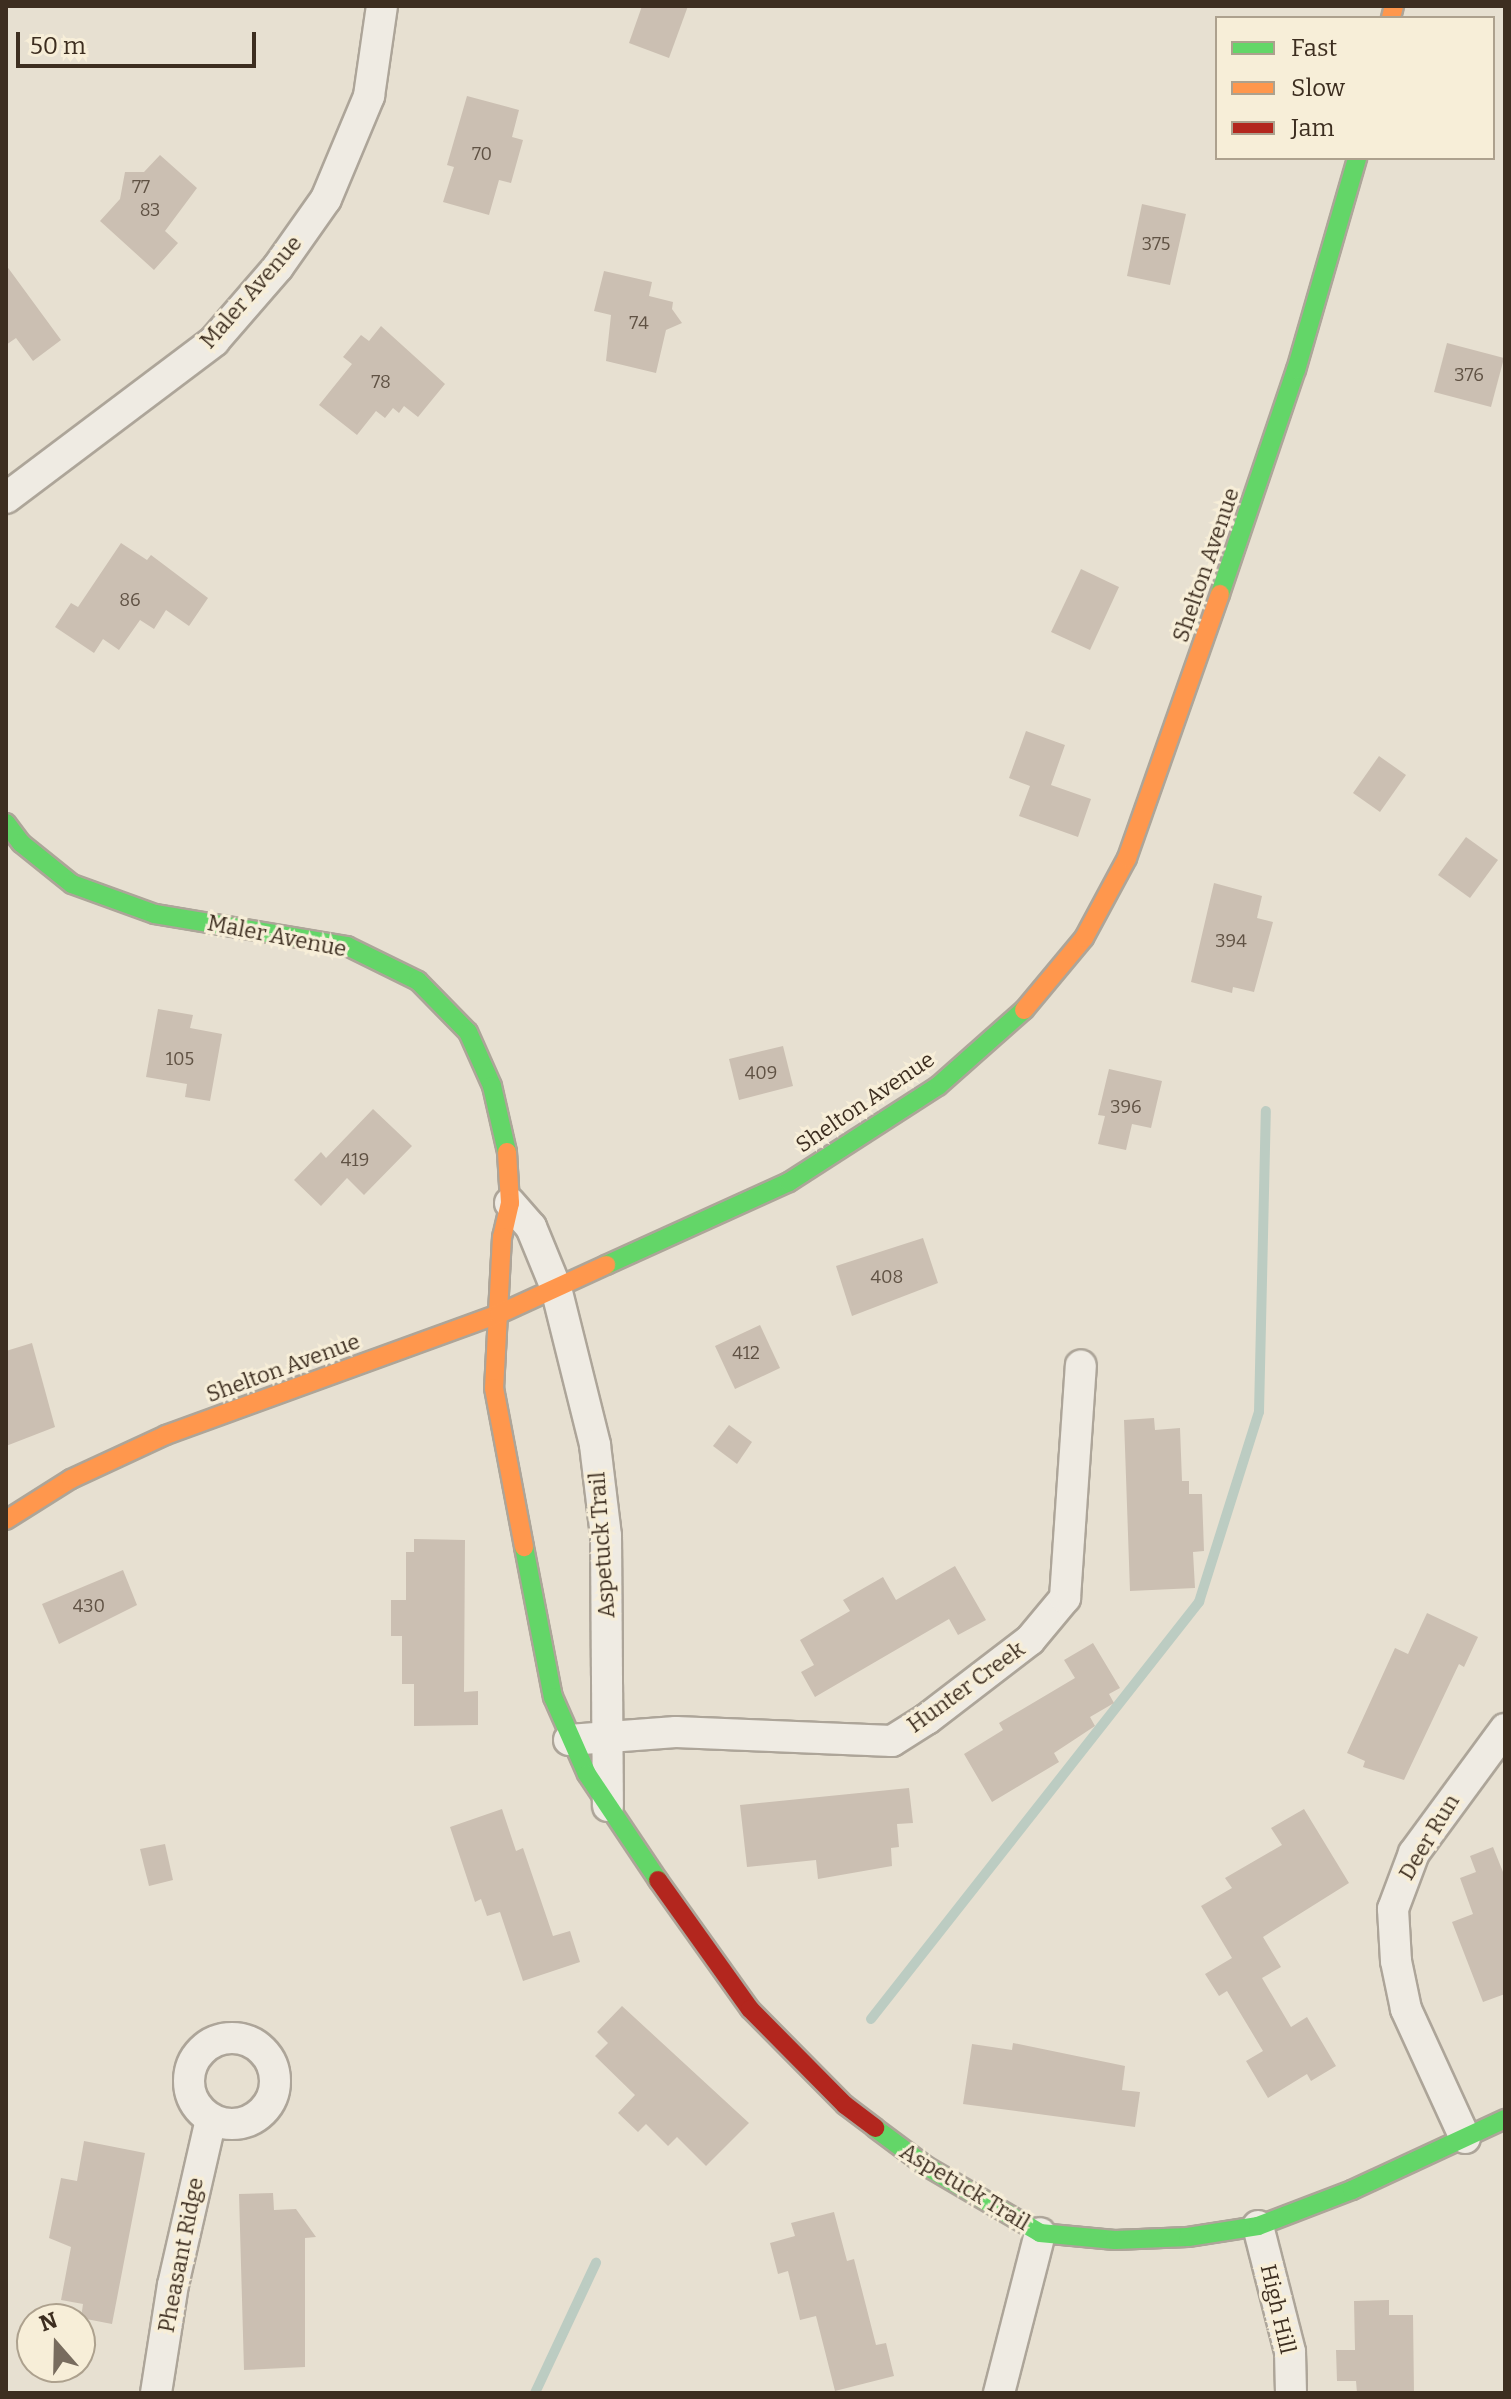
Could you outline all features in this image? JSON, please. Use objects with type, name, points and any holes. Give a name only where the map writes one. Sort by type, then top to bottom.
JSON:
[{"type":"street","name":"Maler Avenue","points":[[6,498],[214,341],[278,267],[326,199],[369,96],[382,6]]},
{"type":"street","name":"Shelton Avenue","points":[[6,1520],[71,1479],[166,1435],[499,1314],[789,1182],[938,1086],[1042,995],[1084,938],[1127,858],[1189,692],[1296,370],[1356,160]]},
{"type":"street","name":"Maler Avenue","points":[[6,823],[21,843],[72,884],[155,914],[347,946],[418,981],[468,1032],[492,1086],[508,1156],[510,1203],[502,1237],[499,1314]]},
{"type":"street","points":[[510,1203],[531,1227],[556,1288]]},
{"type":"street","name":"Aspetuck Trail","points":[[556,1288],[589,1416],[604,1505],[610,1733],[608,1806]]},
{"type":"street","name":"Aspetuck Trail","points":[[499,1314],[494,1388],[553,1697],[569,1740],[608,1806],[750,2009],[845,2105],[926,2166],[1040,2233],[1115,2240],[1188,2237],[1258,2226],[1505,2119]]},
{"type":"street","name":"Hunter Creek","points":[[569,1740],[610,1733],[892,1741],[1030,1640],[1065,1598],[1081,1366]]},
{"type":"street","name":"Deer Run","points":[[1465,2138],[1403,1998],[1393,1909],[1420,1843],[1505,1729]]},
{"type":"street","name":"Pheasant Ridge","points":[[156,2393],[173,2285],[211,2119]]},
{"type":"street","name":"High Hill","points":[[1258,2226],[1290,2352],[1291,2393]]},
{"type":"street","points":[[999,2393],[1040,2233]]},
{"type":"building","points":[[642,6],[688,6],[669,58],[629,43]]},
{"type":"building","points":[[467,96],[519,110],[512,137],[523,140],[511,183],[499,180],[489,215],[443,202],[454,167],[447,165]]},
{"type":"building","points":[[160,155],[197,188],[165,231],[178,243],[154,270],[100,221],[120,199],[125,172],[144,172]]},
{"type":"building","points":[[1142,204],[1186,214],[1170,285],[1127,276]]},
{"type":"building","points":[[6,265],[61,340],[33,361],[16,338],[6,345]]},
{"type":"building","points":[[604,271],[652,282],[649,296],[673,302],[672,309],[682,323],[666,330],[656,373],[606,361],[611,315],[594,311]]},
{"type":"building","points":[[381,326],[445,384],[418,417],[404,406],[399,413],[393,408],[385,418],[376,411],[357,435],[319,405],[352,364],[343,357],[361,335],[369,341]]},
{"type":"building","points":[[1447,343],[1504,358],[1491,407],[1434,392]]},
{"type":"building","points":[[121,543],[147,560],[151,555],[208,598],[189,626],[166,610],[154,629],[140,620],[119,650],[103,639],[94,653],[55,627],[71,603],[78,607]]},
{"type":"building","points":[[1081,569],[1119,587],[1090,650],[1051,632]]},
{"type":"building","points":[[1026,731],[1065,745],[1051,785],[1091,799],[1078,837],[1019,816],[1030,786],[1009,778]]},
{"type":"building","points":[[1379,756],[1406,775],[1380,812],[1353,793]]},
{"type":"building","points":[[1466,837],[1498,860],[1470,898],[1438,875]]},
{"type":"building","points":[[1214,883],[1262,896],[1257,918],[1273,922],[1254,992],[1233,987],[1232,993],[1191,982]]},
{"type":"building","points":[[158,1009],[193,1015],[190,1028],[222,1034],[210,1101],[185,1097],[187,1084],[146,1077]]},
{"type":"building","points":[[783,1046],[793,1086],[739,1100],[729,1059]]},
{"type":"building","points":[[1109,1069],[1162,1081],[1151,1128],[1132,1124],[1126,1150],[1098,1144],[1105,1116],[1098,1115]]},
{"type":"building","points":[[373,1109],[412,1146],[364,1195],[347,1178],[321,1206],[294,1180],[321,1152],[326,1158]]},
{"type":"building","points":[[923,1238],[938,1283],[852,1316],[836,1266]]},
{"type":"building","points":[[760,1325],[780,1368],[735,1389],[715,1346]]},
{"type":"building","points":[[32,1343],[55,1427],[6,1446],[6,1351]]},
{"type":"building","points":[[1154,1418],[1155,1430],[1180,1428],[1182,1481],[1189,1481],[1189,1494],[1202,1494],[1204,1551],[1193,1552],[1195,1588],[1130,1591],[1124,1420]]},
{"type":"building","points":[[729,1425],[752,1442],[737,1464],[713,1446]]},
{"type":"building","points":[[414,1539],[465,1540],[464,1692],[478,1691],[478,1725],[414,1726],[414,1684],[402,1684],[402,1636],[391,1636],[391,1600],[406,1600],[406,1552],[414,1552]]},
{"type":"building","points":[[955,1566],[986,1620],[958,1635],[949,1619],[815,1697],[801,1672],[814,1665],[800,1640],[850,1611],[843,1600],[883,1577],[896,1600]]},
{"type":"building","points":[[123,1570],[137,1605],[59,1644],[42,1604]]},
{"type":"building","points":[[1427,1613],[1478,1637],[1464,1667],[1459,1664],[1404,1780],[1363,1767],[1365,1761],[1347,1753],[1395,1648],[1408,1654]]},
{"type":"building","points":[[1093,1643],[1120,1688],[1109,1694],[1114,1703],[1090,1717],[1095,1726],[1054,1753],[1059,1762],[992,1802],[964,1754],[1003,1730],[999,1723],[1075,1678],[1064,1660]]},
{"type":"building","points":[[909,1788],[913,1823],[897,1824],[899,1847],[891,1848],[892,1866],[818,1879],[816,1860],[747,1867],[740,1805]]},
{"type":"building","points":[[502,1809],[516,1851],[523,1848],[553,1936],[570,1931],[580,1962],[523,1981],[500,1912],[487,1916],[481,1899],[475,1902],[450,1827]]},
{"type":"building","points":[[1304,1809],[1349,1883],[1263,1937],[1281,1967],[1262,1978],[1291,2027],[1307,2017],[1336,2066],[1311,2081],[1307,2074],[1268,2098],[1246,2061],[1263,2051],[1227,1991],[1219,1996],[1205,1974],[1232,1958],[1201,1906],[1232,1888],[1225,1878],[1282,1845],[1271,1828]]},
{"type":"building","points":[[165,1844],[173,1880],[149,1886],[140,1849]]},
{"type":"building","points":[[1493,1847],[1505,1877],[1505,1994],[1483,2002],[1452,1922],[1473,1914],[1460,1878],[1476,1872],[1470,1856]]},
{"type":"building","points":[[622,2006],[749,2123],[706,2166],[677,2137],[668,2146],[646,2124],[638,2132],[618,2113],[635,2095],[595,2056],[608,2043],[597,2032]]},
{"type":"building","points":[[1013,2043],[1125,2066],[1122,2090],[1140,2092],[1135,2127],[963,2104],[972,2044],[1012,2050]]},
{"type":"building","points":[[84,2141],[145,2153],[112,2324],[96,2321],[96,2303],[61,2300],[71,2247],[49,2238],[61,2178],[77,2181]]},
{"type":"building","points":[[273,2193],[274,2210],[296,2209],[316,2237],[305,2238],[305,2367],[244,2370],[239,2194]]},
{"type":"building","points":[[834,2212],[847,2261],[854,2259],[876,2345],[886,2343],[894,2376],[835,2391],[816,2316],[800,2320],[788,2271],[778,2274],[770,2243],[795,2236],[791,2223]]},
{"type":"building","points":[[1389,2300],[1389,2315],[1413,2315],[1414,2393],[1357,2393],[1356,2381],[1337,2381],[1336,2350],[1355,2350],[1354,2301]]},
{"type":"waterway","points":[[871,2019],[1199,1602],[1259,1412],[1266,1111]]},
{"type":"waterway","points":[[535,2393],[596,2263]]},
{"type":"traffic: fast","points":[[1220,594],[1296,370],[1356,160]]},
{"type":"traffic: fast","points":[[6,823],[21,843],[72,884],[155,914],[347,946],[418,981],[468,1032],[492,1086],[507,1152]]},
{"type":"traffic: fast","points":[[606,1265],[789,1182],[938,1086],[1024,1010]]},
{"type":"traffic: fast","points":[[524,1547],[553,1697],[587,1774],[658,1880]]},
{"type":"traffic: fast","points":[[875,2128],[926,2166],[1040,2233],[1115,2240],[1188,2237],[1258,2226],[1352,2190],[1505,2119]]},
{"type":"traffic: slow","points":[[1392,16],[1394,6]]},
{"type":"traffic: slow","points":[[1024,1010],[1084,938],[1127,858],[1220,594]]},
{"type":"traffic: slow","points":[[507,1152],[510,1203],[502,1237],[494,1388],[524,1547]]},
{"type":"traffic: slow","points":[[6,1520],[71,1479],[166,1435],[499,1314],[606,1265]]},
{"type":"traffic: jam","points":[[658,1880],[750,2009],[845,2105],[875,2128]]}]
